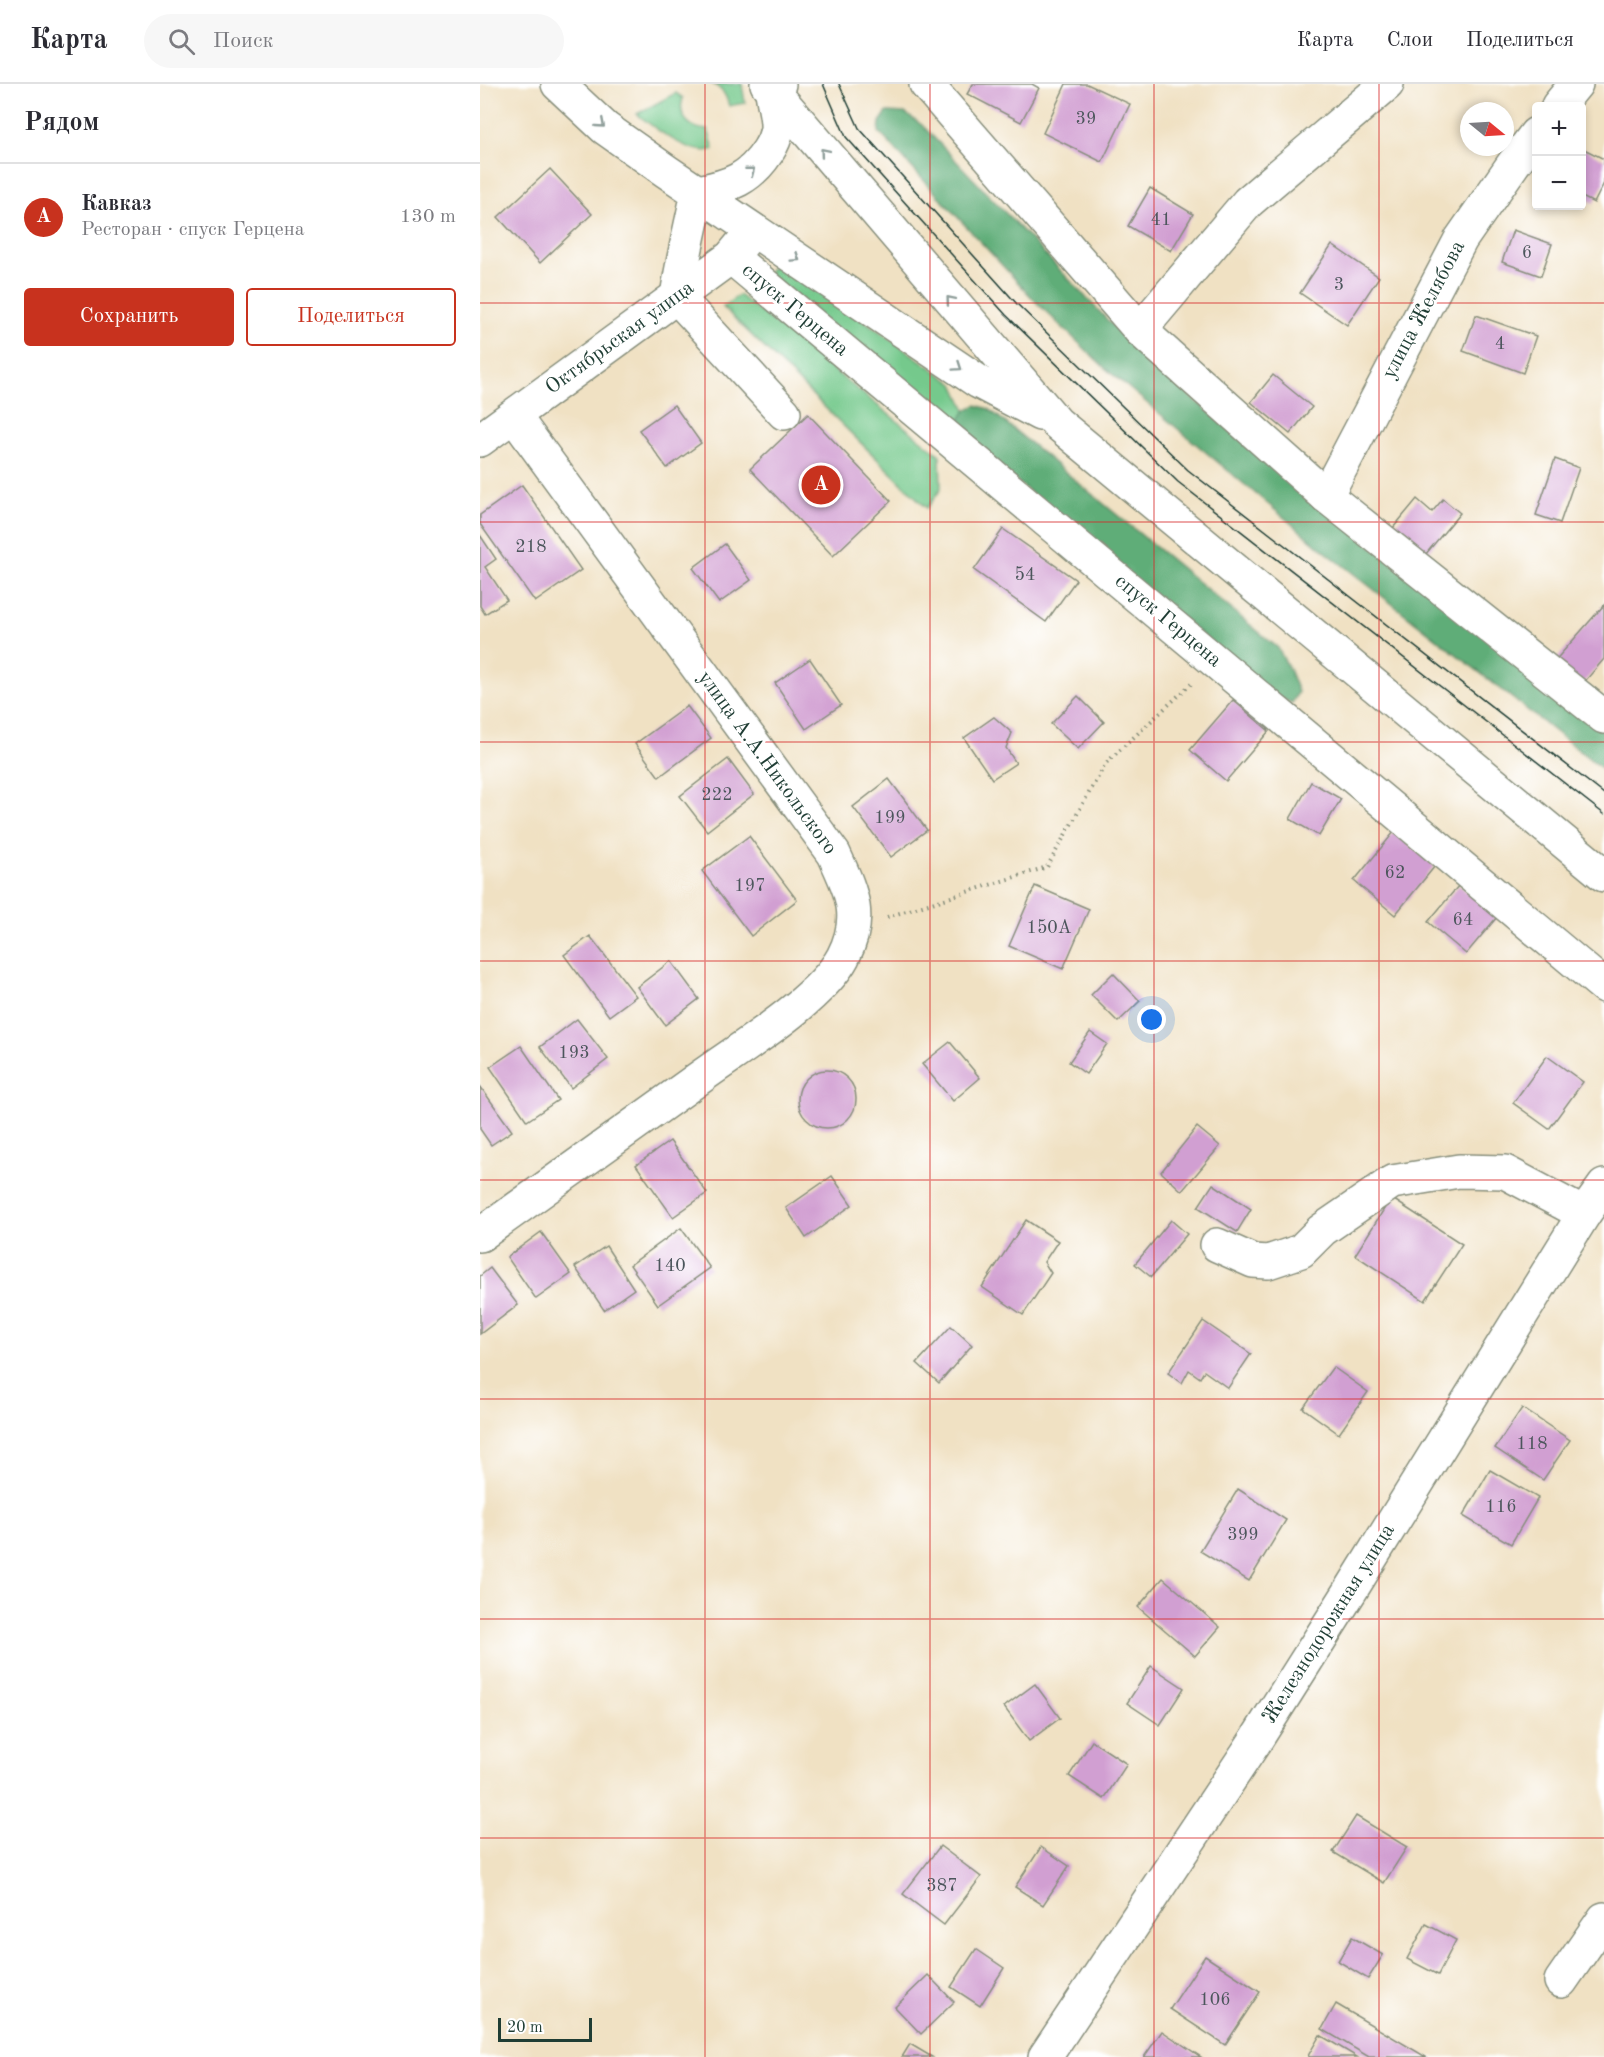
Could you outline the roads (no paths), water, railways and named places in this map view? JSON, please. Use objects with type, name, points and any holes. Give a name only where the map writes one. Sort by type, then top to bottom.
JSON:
[{"type":"street","name":"спуск Герцена","points":[[558,84],[605,128],[698,192],[979,382],[1057,423]]},
{"type":"street","points":[[926,84],[1140,330],[1326,496],[1604,717]]},
{"type":"street","points":[[1140,330],[1248,202],[1387,84]]},
{"type":"street","points":[[1561,102],[1576,84]]},
{"type":"street","name":"спуск Герцена","points":[[772,86],[1057,423],[1604,875]]},
{"type":"street","points":[[772,86],[777,129],[771,146],[758,166],[724,187],[698,192],[691,230],[682,260],[677,297],[784,413]]},
{"type":"street","name":"улица Желябова","points":[[1326,496],[1461,239],[1532,139]]},
{"type":"street","name":"Октябрьская улица","points":[[480,441],[731,257],[753,229]]},
{"type":"street","name":"спуск Герцена","points":[[731,257],[1604,986]]},
{"type":"street","name":"улица А.А.Никольского","points":[[480,1235],[776,1023],[817,990],[825,983],[843,957],[854,927],[852,894],[834,854],[514,416]]},
{"type":"street","points":[[1217,1245],[1253,1261],[1269,1262],[1301,1251],[1322,1230],[1392,1182],[1459,1172],[1505,1172],[1598,1195]]},
{"type":"street","name":"Железнодорожная улица","points":[[1045,2057],[1263,1730],[1598,1195]]},
{"type":"street","points":[[1561,1981],[1604,1919]]},
{"type":"tram line","points":[[823,84],[846,137],[1006,315],[1178,482],[1604,814]]},
{"type":"tram line","points":[[839,84],[859,128],[1017,304],[1188,470],[1604,794]]},
{"type":"place","name":"Кавказ","points":[[821,485]]}]
